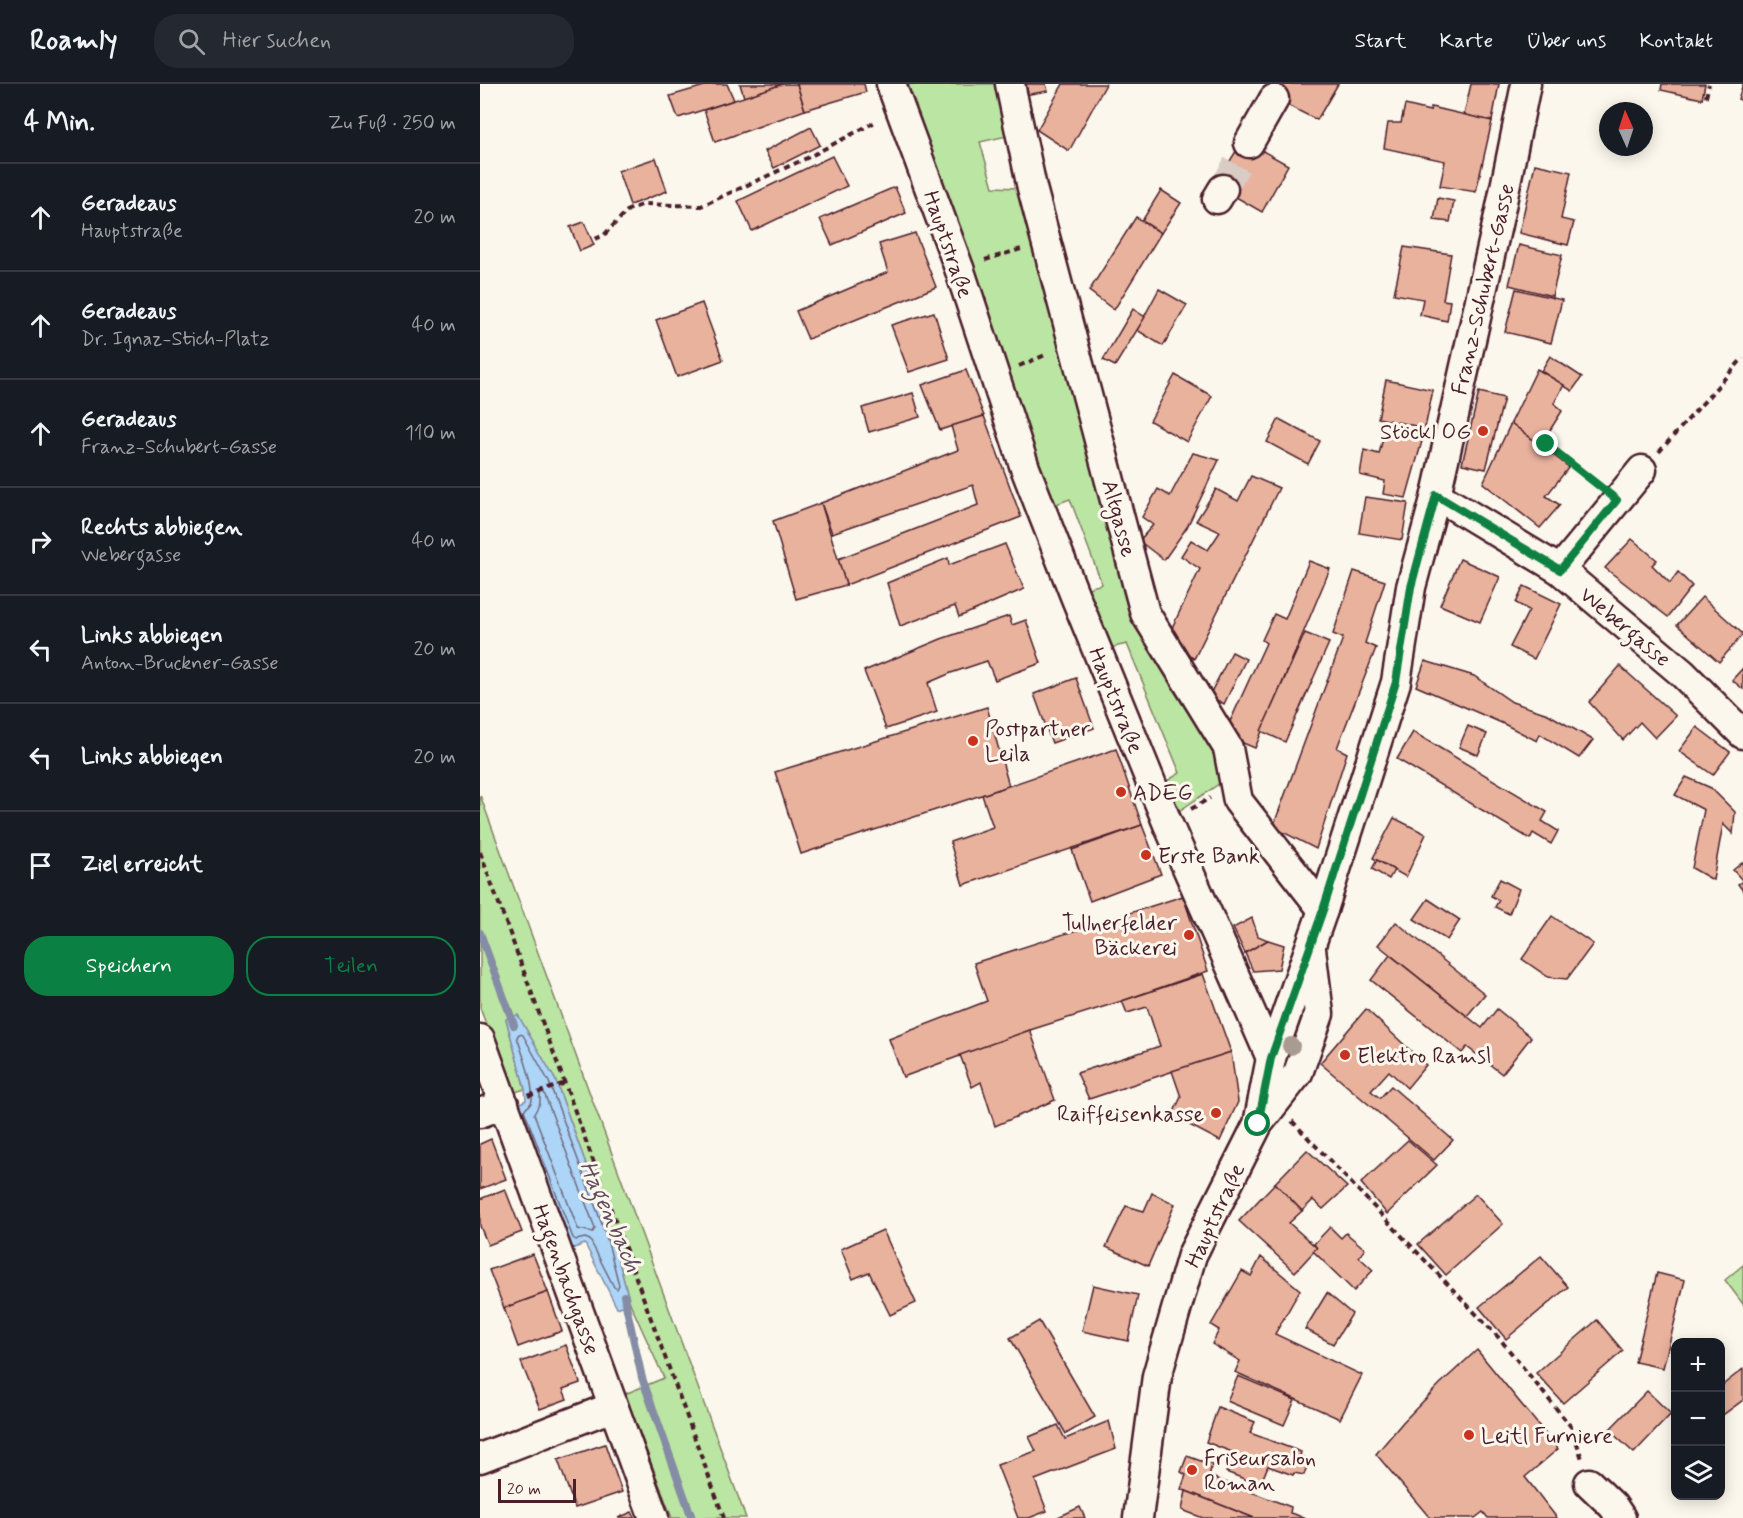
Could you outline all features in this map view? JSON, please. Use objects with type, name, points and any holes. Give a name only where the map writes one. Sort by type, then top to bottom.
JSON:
[{"type":"street","name":"Altgasse","points":[[1010,84],[1032,188],[1145,613],[1228,748],[1238,801],[1323,910]]},
{"type":"street","name":"Franz-Schubert-Gasse","points":[[1271,1058],[1323,910],[1396,682],[1411,587],[1436,495],[1501,207],[1526,84]]},
{"type":"street","name":"Hauptstraße","points":[[896,97],[959,268],[1025,468],[1167,822],[1271,1058],[1266,1114],[1192,1255],[1157,1376],[1138,1518]]},
{"type":"street","points":[[1249,144],[1274,99]]},
{"type":"street","points":[[1560,570],[1642,470]]},
{"type":"street","name":"Webergasse","points":[[1436,495],[1560,570],[1682,673],[1743,734]]},
{"type":"street","points":[[1266,1114],[1298,1073],[1319,1014],[1311,943]]},
{"type":"street","name":"Hagenbachgasse","points":[[480,1039],[492,1109],[612,1407],[654,1518]]},
{"type":"street","points":[[480,1458],[612,1407]]},
{"type":"street","points":[[1588,1483],[1613,1506],[1621,1518]]},
{"type":"path","points":[[1706,97],[1709,84]]},
{"type":"path","points":[[595,239],[604,235],[628,210],[644,204],[701,206],[807,158],[896,97]]},
{"type":"path","points":[[959,268],[1046,242]]},
{"type":"path","points":[[993,376],[1074,344]]},
{"type":"path","points":[[1642,470],[1743,358]]},
{"type":"path","points":[[1546,444],[1617,500]]},
{"type":"path","points":[[1167,822],[1235,785]]},
{"type":"path","points":[[480,852],[724,1518]]},
{"type":"path","points":[[492,1109],[565,1083]]},
{"type":"path","points":[[1266,1114],[1355,1186],[1507,1348],[1572,1428],[1588,1483]]},
{"type":"green space","points":[[902,84],[997,84],[1007,136],[980,142],[993,187],[1018,188],[1135,617],[1171,686],[1229,777],[1179,811],[1162,784],[1180,773],[1127,644],[1110,648],[1085,589],[1102,584],[1070,499],[1051,506]]},
{"type":"green space","points":[[480,795],[746,1518],[672,1518],[625,1394],[664,1378],[630,1303],[611,1233],[555,1079],[506,1019],[525,1089],[512,1093],[480,1008]]},
{"type":"green space","points":[[1743,1265],[1743,1304],[1725,1280]]},
{"type":"water","points":[[518,1015],[555,1079],[611,1233],[630,1303],[617,1308],[585,1244],[571,1249],[516,1105],[526,1100],[525,1089],[506,1019]]},
{"type":"building","points":[[711,84],[727,84],[734,100],[678,118],[670,96]]},
{"type":"building","points":[[740,84],[783,84],[744,97]]},
{"type":"building","points":[[783,84],[797,84],[805,110],[715,142],[704,110]]},
{"type":"building","points":[[797,84],[864,84],[866,92],[805,110]]},
{"type":"building","points":[[1023,84],[1046,84],[1048,91],[1025,95]]},
{"type":"building","points":[[1063,84],[1106,84],[1069,151],[1037,130]]},
{"type":"building","points":[[1271,84],[1338,84],[1317,120],[1265,94]]},
{"type":"building","points":[[1471,84],[1499,84],[1492,121],[1464,115]]},
{"type":"building","points":[[1662,84],[1705,84],[1702,99],[1661,90]]},
{"type":"building","points":[[1743,84],[1743,101],[1738,99]]},
{"type":"building","points":[[1405,105],[1430,111],[1431,107],[1492,121],[1476,192],[1440,186],[1445,161],[1384,148],[1388,123],[1401,123]]},
{"type":"building","points":[[811,127],[820,145],[774,168],[765,151]]},
{"type":"building","points":[[1243,140],[1288,165],[1262,212],[1215,185]]},
{"type":"building","points":[[832,156],[847,186],[752,231],[738,201]]},
{"type":"building","points":[[656,158],[667,191],[630,205],[618,171]]},
{"type":"building","points":[[1535,164],[1571,172],[1561,219],[1574,222],[1568,245],[1519,233]]},
{"type":"building","points":[[895,187],[906,213],[832,245],[820,219]]},
{"type":"building","points":[[1161,190],[1181,203],[1161,233],[1142,221]]},
{"type":"building","points":[[1438,198],[1454,201],[1450,222],[1434,220]]},
{"type":"building","points":[[1136,217],[1161,233],[1114,310],[1089,291]]},
{"type":"building","points":[[584,222],[594,245],[580,251],[570,227]]},
{"type":"building","points":[[915,233],[936,287],[808,339],[796,311],[888,272],[879,244]]},
{"type":"building","points":[[1519,245],[1562,255],[1552,296],[1509,285]]},
{"type":"building","points":[[1404,247],[1451,254],[1443,300],[1450,301],[1447,321],[1420,315],[1423,299],[1394,294]]},
{"type":"building","points":[[1159,289],[1187,305],[1163,346],[1137,330]]},
{"type":"building","points":[[1516,289],[1562,300],[1551,343],[1505,332]]},
{"type":"building","points":[[702,303],[723,360],[677,377],[656,320]]},
{"type":"building","points":[[1133,309],[1145,317],[1115,366],[1103,360]]},
{"type":"building","points":[[934,312],[949,359],[909,372],[891,325]]},
{"type":"building","points":[[1550,356],[1582,377],[1572,391],[1541,371]]},
{"type":"building","points":[[1537,369],[1564,385],[1554,403],[1562,411],[1540,446],[1511,423]]},
{"type":"building","points":[[966,370],[984,416],[940,430],[922,385]]},
{"type":"building","points":[[1175,375],[1212,396],[1187,442],[1150,421]]},
{"type":"building","points":[[1386,380],[1433,390],[1425,428],[1378,418]]},
{"type":"building","name":"Stöckl OG","points":[[1479,392],[1504,398],[1486,469],[1462,464]]},
{"type":"building","points":[[913,393],[920,417],[869,432],[862,408]]},
{"type":"building","points":[[984,416],[1021,517],[846,585],[838,559],[978,505],[973,485],[832,533],[821,503],[958,450],[951,426]]},
{"type":"building","points":[[1279,419],[1320,441],[1308,464],[1267,442]]},
{"type":"building","points":[[1511,423],[1569,467],[1546,496],[1560,505],[1540,528],[1483,483]]},
{"type":"building","points":[[1386,426],[1424,434],[1406,498],[1383,494],[1385,481],[1360,475],[1364,450],[1379,454]]},
{"type":"building","points":[[1193,453],[1219,460],[1187,527],[1164,560],[1139,541],[1153,525],[1142,517],[1158,489],[1170,496]]},
{"type":"building","points":[[1251,476],[1279,488],[1194,659],[1168,636],[1200,569],[1181,556],[1191,540],[1208,550],[1220,532],[1196,521],[1216,489],[1238,501]]},
{"type":"building","points":[[1365,497],[1408,503],[1402,540],[1359,533]]},
{"type":"building","points":[[821,503],[846,585],[796,599],[773,521]]},
{"type":"building","points":[[1632,539],[1657,560],[1652,565],[1670,583],[1678,572],[1692,586],[1668,617],[1605,568]]},
{"type":"building","points":[[1005,544],[1024,589],[959,617],[955,606],[900,626],[887,583],[948,558],[949,565]]},
{"type":"building","points":[[1460,559],[1500,577],[1480,622],[1440,605]]},
{"type":"building","points":[[1309,561],[1330,569],[1255,748],[1238,741],[1228,726],[1266,643],[1262,640],[1274,614],[1285,619]]},
{"type":"building","points":[[1354,571],[1385,581],[1365,643],[1376,648],[1337,748],[1347,753],[1316,849],[1273,827],[1343,638],[1333,634]]},
{"type":"building","points":[[1524,586],[1561,604],[1534,659],[1510,647],[1529,610],[1516,603]]},
{"type":"building","points":[[1702,597],[1743,634],[1719,662],[1677,625]]},
{"type":"building","points":[[1009,616],[1012,625],[1026,620],[1041,663],[995,680],[987,661],[951,673],[928,683],[937,712],[886,729],[864,671],[941,639]]},
{"type":"building","points":[[1305,633],[1329,643],[1285,742],[1261,731]]},
{"type":"building","points":[[1232,652],[1246,659],[1224,704],[1209,696]]},
{"type":"building","points":[[1425,661],[1474,676],[1512,702],[1548,714],[1593,740],[1579,758],[1540,734],[1537,741],[1504,724],[1416,686]]},
{"type":"building","points":[[1620,666],[1676,716],[1655,738],[1640,722],[1623,740],[1589,702]]},
{"type":"building","points":[[1743,668],[1743,689],[1732,680]]},
{"type":"building","points":[[1076,678],[1094,728],[1052,743],[1034,694]]},
{"type":"building","points":[[987,707],[1009,786],[801,854],[775,772]]},
{"type":"building","points":[[1468,726],[1487,734],[1478,755],[1459,747]]},
{"type":"building","points":[[1697,727],[1730,752],[1713,775],[1679,751]]},
{"type":"building","points":[[1413,732],[1547,812],[1542,821],[1558,831],[1551,844],[1533,833],[1530,839],[1397,759]]},
{"type":"building","points":[[1116,749],[1142,825],[963,885],[950,842],[993,827],[982,795]]},
{"type":"building","points":[[1686,777],[1711,788],[1735,812],[1733,834],[1723,824],[1713,880],[1692,868],[1704,810],[1675,795]]},
{"type":"building","points":[[1394,818],[1426,834],[1406,877],[1373,858]]},
{"type":"building","points":[[1142,825],[1161,874],[1090,901],[1072,850]]},
{"type":"building","points":[[1377,860],[1394,870],[1389,879],[1372,869]]},
{"type":"building","points":[[1743,862],[1743,881],[1733,870]]},
{"type":"building","points":[[1500,879],[1519,889],[1509,914],[1495,907],[1499,900],[1491,896]]},
{"type":"building","points":[[1743,881],[1743,891],[1738,884]]},
{"type":"building","points":[[1183,896],[1208,971],[1030,1030],[903,1077],[889,1039],[987,1001],[974,963]]},
{"type":"building","points":[[1428,899],[1460,920],[1447,940],[1414,919]]},
{"type":"building","points":[[1552,916],[1593,944],[1567,979],[1548,977],[1522,959]]},
{"type":"building","points":[[1252,918],[1258,936],[1268,940],[1245,953],[1233,928]]},
{"type":"building","points":[[1396,922],[1485,994],[1467,1016],[1378,945]]},
{"type":"building","points":[[1268,940],[1284,945],[1279,969],[1253,971],[1245,953]]},
{"type":"building","points":[[1390,955],[1482,1028],[1497,1009],[1531,1037],[1502,1074],[1467,1047],[1462,1053],[1371,980]]},
{"type":"building","points":[[1203,974],[1231,1052],[1089,1099],[1077,1073],[1160,1046],[1147,1007],[1127,1013],[1122,1001]]},
{"type":"building","points":[[1366,1009],[1426,1065],[1407,1088],[1389,1071],[1371,1091],[1380,1098],[1391,1086],[1453,1140],[1434,1160],[1320,1063]]},
{"type":"building","points":[[1030,1030],[1055,1100],[995,1126],[981,1082],[972,1087],[960,1055]]},
{"type":"building","points":[[1231,1052],[1238,1102],[1220,1141],[1172,1116],[1181,1097],[1172,1071]]},
{"type":"building","points":[[491,1139],[506,1179],[480,1189],[480,1144]]},
{"type":"building","points":[[1408,1140],[1437,1165],[1387,1214],[1361,1183]]},
{"type":"building","points":[[1307,1150],[1347,1187],[1323,1209],[1313,1200],[1302,1211],[1275,1183]]},
{"type":"building","points":[[1275,1183],[1302,1211],[1289,1223],[1317,1248],[1295,1272],[1239,1221]]},
{"type":"building","points":[[505,1189],[522,1232],[488,1245],[480,1226],[480,1199]]},
{"type":"building","points":[[1152,1193],[1175,1204],[1148,1266],[1106,1247],[1126,1206],[1144,1211]]},
{"type":"building","points":[[1476,1194],[1503,1224],[1446,1275],[1418,1244]]},
{"type":"building","points":[[1330,1227],[1341,1238],[1346,1233],[1365,1249],[1359,1257],[1373,1270],[1354,1291],[1313,1251],[1317,1248],[1314,1244]]},
{"type":"building","points":[[883,1230],[916,1303],[890,1315],[869,1272],[853,1279],[841,1249]]},
{"type":"building","points":[[533,1254],[548,1292],[504,1308],[489,1270]]},
{"type":"building","points":[[1541,1256],[1568,1287],[1506,1339],[1479,1307]]},
{"type":"building","points":[[1261,1257],[1300,1290],[1275,1334],[1362,1375],[1340,1419],[1235,1372],[1240,1361],[1212,1344],[1219,1330],[1211,1325],[1242,1271],[1251,1276]]},
{"type":"building","points":[[1657,1273],[1685,1280],[1663,1368],[1635,1362]]},
{"type":"building","points":[[1093,1285],[1138,1295],[1128,1341],[1082,1331]]},
{"type":"building","points":[[548,1292],[562,1331],[518,1347],[504,1308]]},
{"type":"building","points":[[1327,1293],[1352,1314],[1333,1344],[1305,1329]]},
{"type":"building","points":[[1597,1320],[1623,1351],[1563,1403],[1536,1373]]},
{"type":"building","points":[[1039,1321],[1095,1417],[1066,1434],[1010,1338]]},
{"type":"building","points":[[566,1345],[580,1383],[563,1389],[567,1399],[540,1409],[521,1362]]},
{"type":"building","name":"Leitl Furniere","points":[[1477,1350],[1558,1449],[1525,1477],[1557,1518],[1488,1518],[1483,1512],[1475,1518],[1430,1518],[1376,1454],[1403,1422]]},
{"type":"building","points":[[1743,1369],[1743,1400],[1725,1413],[1725,1392],[1725,1383]]},
{"type":"building","points":[[1238,1376],[1295,1400],[1284,1425],[1227,1401]]},
{"type":"building","points":[[1647,1391],[1671,1414],[1634,1453],[1609,1430]]},
{"type":"building","points":[[1218,1407],[1255,1422],[1250,1433],[1301,1452],[1300,1456],[1309,1460],[1304,1475],[1294,1473],[1293,1475],[1268,1466],[1260,1485],[1226,1472],[1232,1452],[1206,1442]]},
{"type":"building","points":[[1109,1421],[1116,1449],[1035,1480],[1047,1511],[1029,1518],[1018,1518],[997,1465],[1036,1451],[1029,1437],[1058,1425],[1065,1439]]},
{"type":"building","points":[[605,1444],[622,1492],[575,1508],[558,1460]]},
{"type":"building","points":[[1187,1456],[1212,1465],[1209,1476],[1291,1507],[1290,1513],[1306,1518],[1254,1518],[1181,1489],[1186,1475],[1181,1472]]},
{"type":"building","points":[[1186,1491],[1254,1518],[1203,1518],[1182,1510]]},
{"type":"building","points":[[1080,1507],[1085,1518],[1056,1518]]},
{"type":"building","points":[[632,1512],[635,1518],[618,1518]]},
{"type":"waterway","name":"Hagenbach","points":[[480,933],[514,1025]]},
{"type":"waterway","name":"Hagenbach","points":[[624,1296],[642,1378],[692,1518]]},
{"type":"tunnel","points":[[1223,189],[1249,143]]},
{"type":"place","name":"Stöckl OG","points":[[1483,431]]},
{"type":"place","name":"Postpartner Leila","points":[[973,741]]},
{"type":"place","name":"ADEG","points":[[1121,792]]},
{"type":"place","name":"Erste Bank","points":[[1146,855]]},
{"type":"place","name":"Tullnerfelder Bäckerei","points":[[1189,935]]},
{"type":"place","name":"Elektro Ramsl","points":[[1345,1055]]},
{"type":"place","name":"Raiffeisenkasse","points":[[1216,1113]]},
{"type":"place","name":"Leitl Furniere","points":[[1469,1435]]},
{"type":"place","name":"Friseursalon Roman","points":[[1192,1470]]},
{"type":"route","points":[[1258,1124],[1271,1058],[1323,910],[1396,682],[1411,587],[1436,495],[1560,570],[1617,500],[1546,444]]}]
